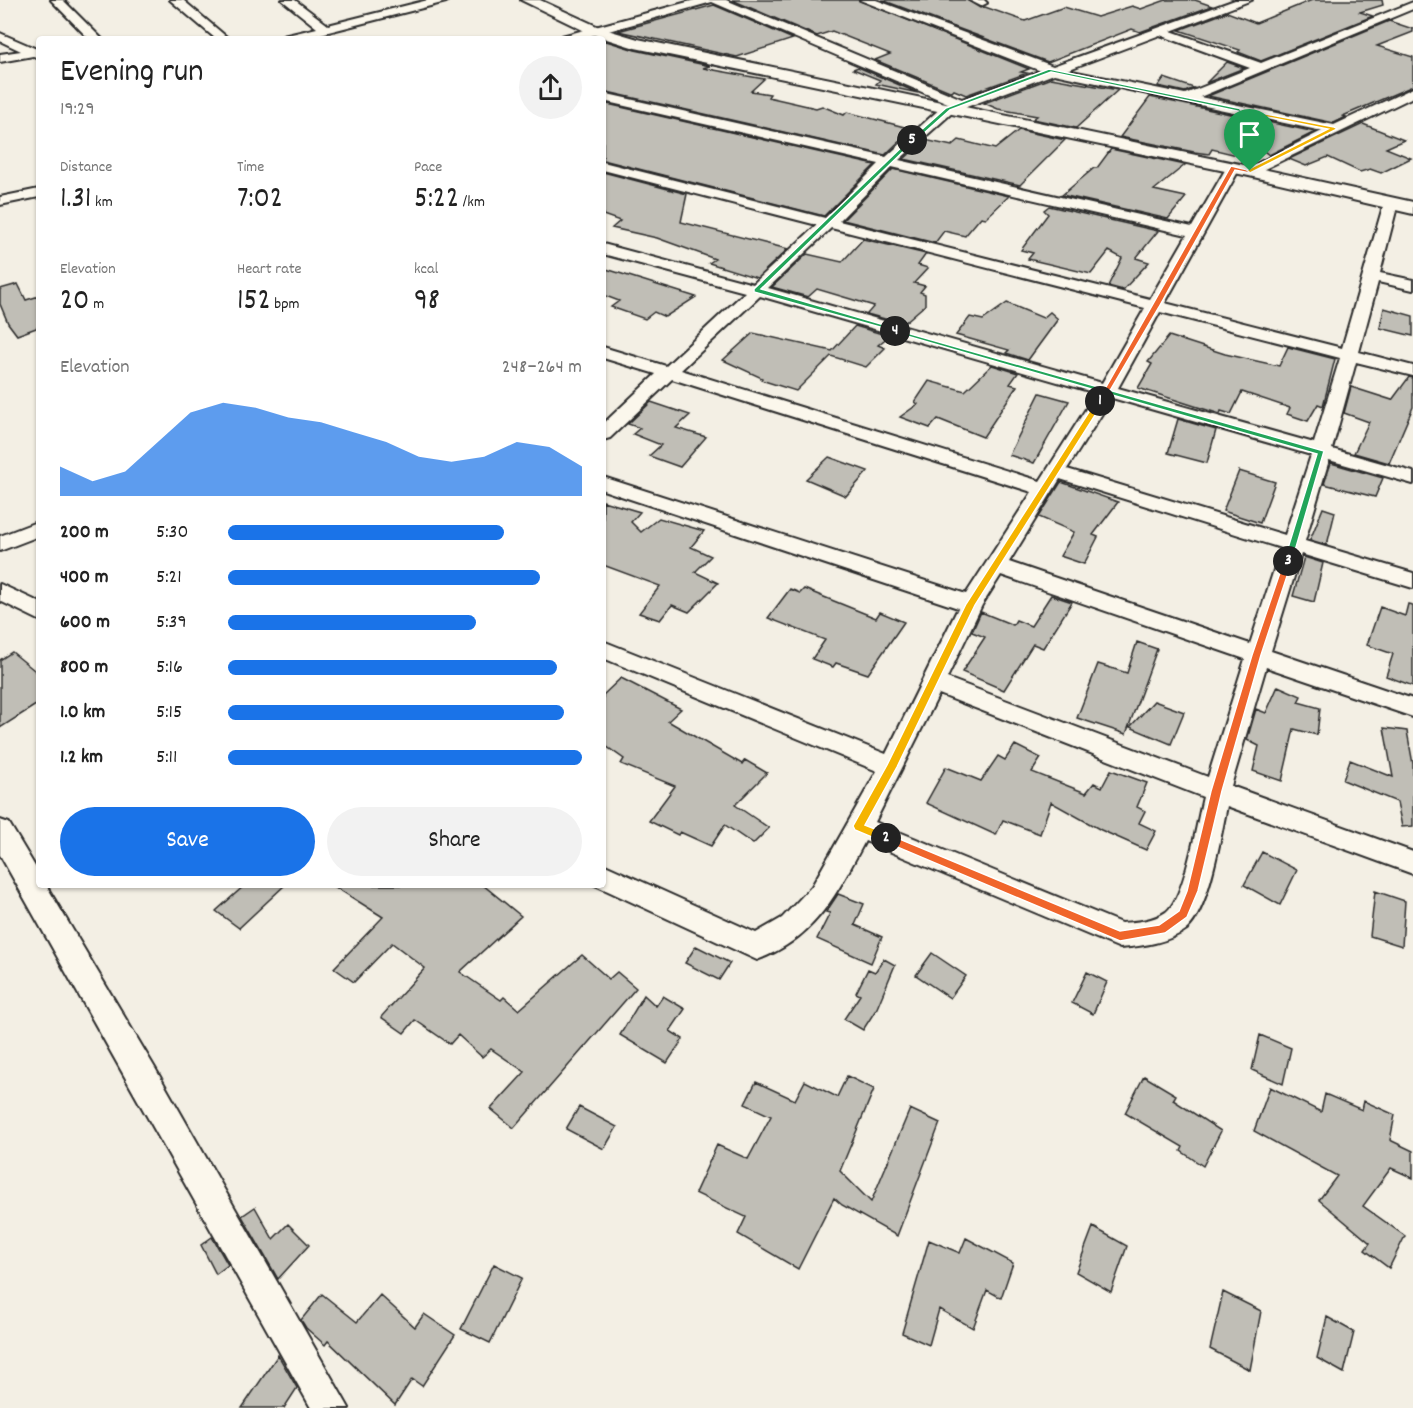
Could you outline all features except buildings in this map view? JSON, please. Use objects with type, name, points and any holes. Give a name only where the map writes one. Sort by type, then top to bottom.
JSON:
[{"type":"street","points":[[57,0],[93,36]]},
{"type":"street","points":[[176,0],[219,36]]},
{"type":"street","points":[[288,0],[326,29]]},
{"type":"street","points":[[299,36],[411,3],[442,0]]},
{"type":"street","points":[[528,0],[596,31],[635,43],[955,106],[1413,208]]},
{"type":"street","points":[[577,36],[708,0]]},
{"type":"street","points":[[716,0],[955,106]]},
{"type":"street","points":[[866,0],[1050,70],[1334,129]]},
{"type":"street","points":[[606,431],[828,223],[889,162],[955,106],[1246,0]]},
{"type":"street","points":[[1184,99],[1413,5]]},
{"type":"street","points":[[1159,31],[1260,67]]},
{"type":"street","points":[[0,37],[36,53]]},
{"type":"street","points":[[0,58],[36,53]]},
{"type":"street","points":[[606,877],[757,947],[792,927],[822,894],[892,767],[970,604],[1042,488],[1106,392],[1197,233],[1241,169],[1413,92]]},
{"type":"street","points":[[606,99],[1197,233]]},
{"type":"street","points":[[606,168],[1413,371]]},
{"type":"street","points":[[0,201],[36,194]]},
{"type":"street","points":[[858,826],[1120,936],[1161,930],[1183,914],[1192,891],[1216,791],[1256,655],[1293,544],[1350,356],[1391,203]]},
{"type":"street","points":[[606,250],[757,290],[1106,392],[1413,478]]},
{"type":"street","points":[[1371,276],[1413,285]]},
{"type":"street","points":[[606,353],[1042,488]]},
{"type":"street","points":[[1054,471],[1413,581]]},
{"type":"street","points":[[606,484],[970,604]]},
{"type":"street","points":[[0,544],[36,529]]},
{"type":"street","points":[[995,565],[1413,708]]},
{"type":"street","points":[[0,592],[36,610]]},
{"type":"street","points":[[606,650],[892,767]]},
{"type":"street","points":[[933,682],[1216,791],[1413,863]]},
{"type":"street","points":[[0,831],[144,1078],[331,1408]]},
{"type":"route","points":[[1250,171],[1233,168],[1106,392],[1042,488],[970,604],[892,767],[858,826],[1120,936],[1161,930],[1183,914],[1192,891],[1216,791],[1256,655],[1321,452],[1106,392],[757,290],[889,162],[948,109],[1050,70],[1334,129],[1250,171]]}]
